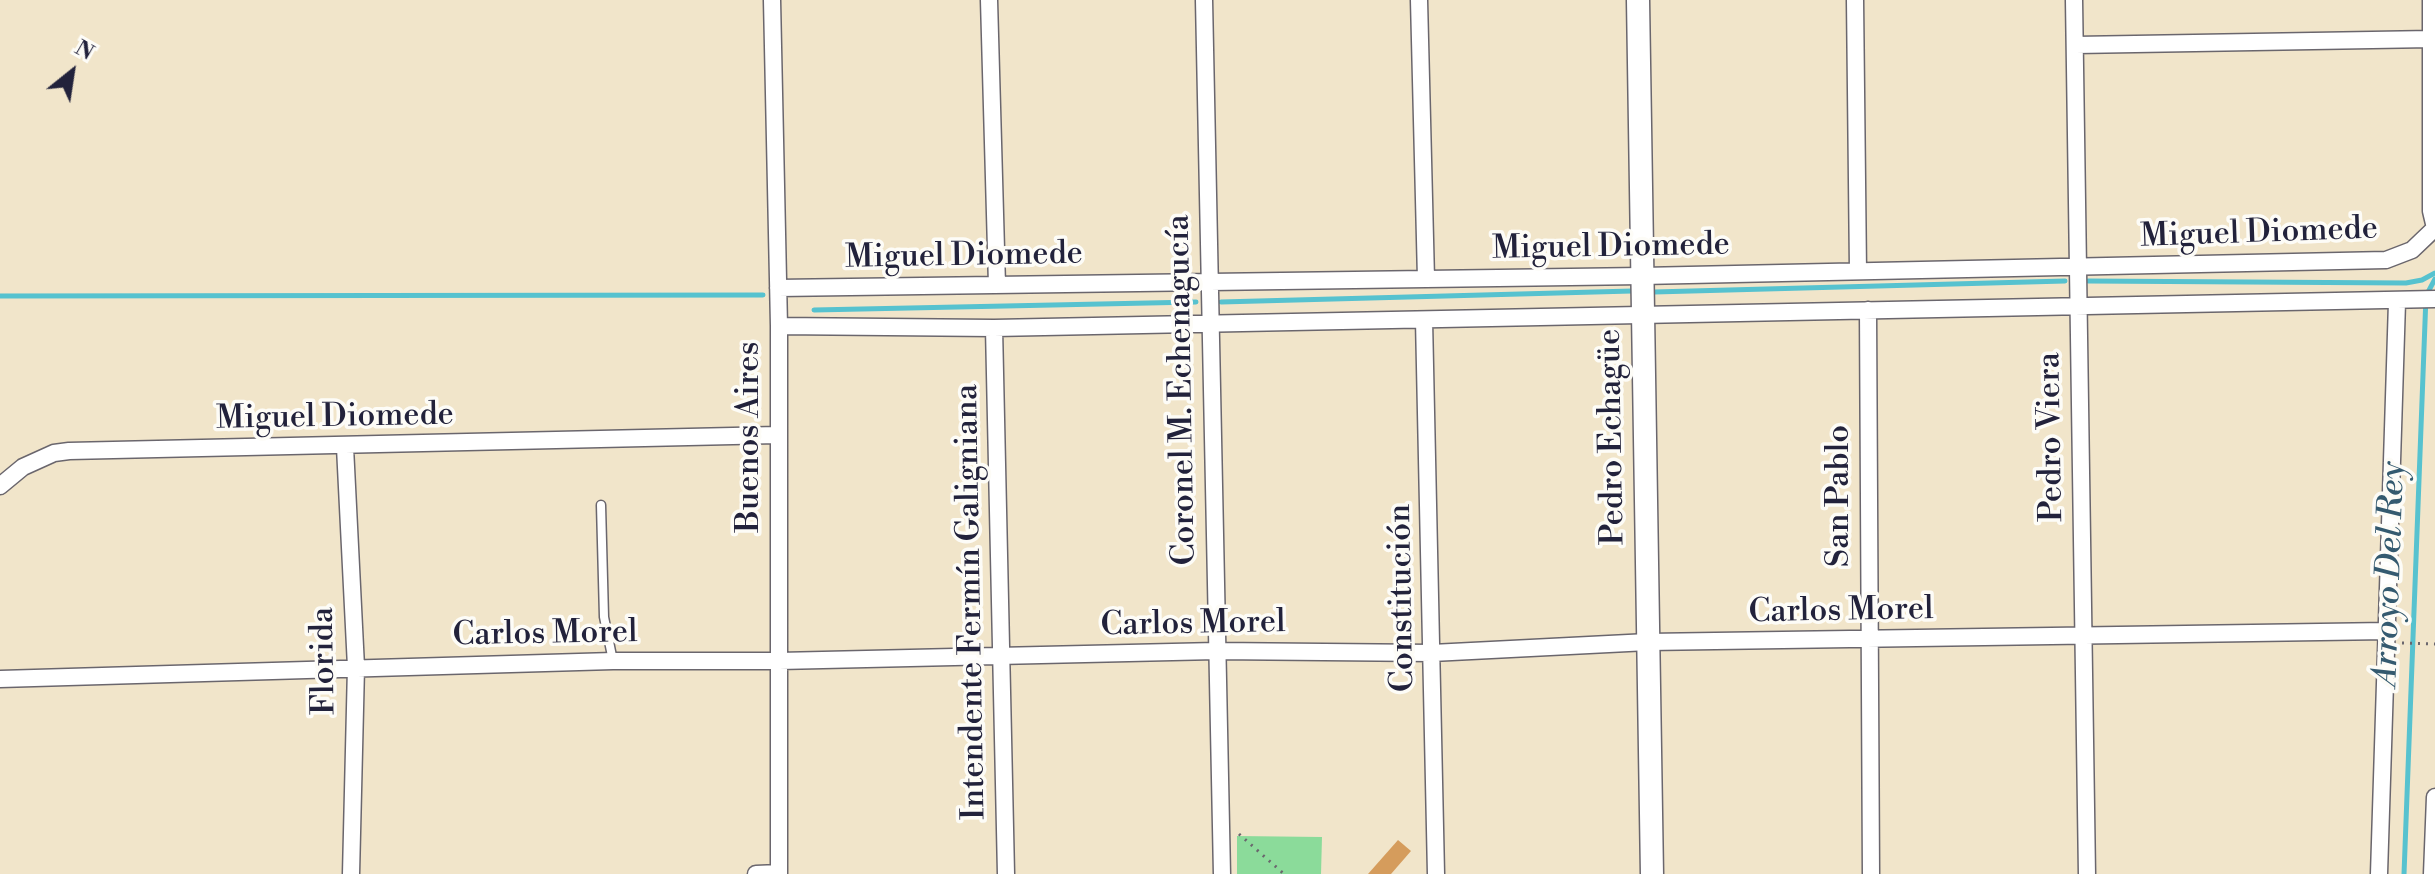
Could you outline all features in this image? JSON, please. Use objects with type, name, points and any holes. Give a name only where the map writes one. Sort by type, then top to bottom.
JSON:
[{"type":"street","name":"Buenos Aires","points":[[772,0],[779,326],[779,874]]},
{"type":"street","points":[[989,0],[997,285]]},
{"type":"street","name":"Coronel M. Echenagucía","points":[[1204,0],[1222,874]]},
{"type":"street","points":[[1419,0],[1426,279]]},
{"type":"street","name":"Pedro Echagüe","points":[[1638,0],[1652,874]]},
{"type":"street","points":[[1855,0],[1858,271]]},
{"type":"street","name":"Pedro Viera","points":[[2074,0],[2087,874]]},
{"type":"street","points":[[2431,0],[2431,211],[2435,228]]},
{"type":"street","points":[[2076,45],[2431,39]]},
{"type":"street","name":"Miguel Diomede","points":[[778,288],[1642,276],[2386,260],[2412,250],[2435,228]]},
{"type":"street","name":"Miguel Diomede","points":[[779,326],[994,328],[2435,299]]},
{"type":"street","points":[[2379,874],[2387,631],[2405,302]]},
{"type":"street","name":"San Pablo","points":[[1868,310],[1871,874]]},
{"type":"street","name":"Constitución","points":[[1424,320],[1436,874]]},
{"type":"street","name":"Intendente Fermín Galigniana","points":[[994,328],[1006,874]]},
{"type":"street","name":"Miguel Diomede","points":[[0,486],[23,467],[54,453],[69,451],[777,435]]},
{"type":"street","name":"Florida","points":[[345,447],[356,667],[351,874]]},
{"type":"street","name":"Carlos Morel","points":[[0,679],[613,661],[779,661],[1216,651],[1432,653],[1648,642],[2387,631]]},
{"type":"street","points":[[2432,874],[2435,797]]},
{"type":"street","points":[[756,874],[779,874]]},
{"type":"lane","points":[[601,505],[604,617],[613,661]]},
{"type":"path","points":[[2402,643],[2435,644]]},
{"type":"path","points":[[1221,818],[1284,874]]},
{"type":"green space","points":[[1237,836],[1322,837],[1321,874],[1237,874]]},
{"type":"building","points":[[1398,840],[1411,851],[1391,874],[1368,874]]},
{"type":"waterway","points":[[2088,281],[2406,283],[2435,273]]},
{"type":"waterway","name":"Arroyo Del Rey","points":[[2404,874],[2426,296],[2435,279]]},
{"type":"waterway","points":[[1654,292],[2065,281]]},
{"type":"waterway","points":[[1221,302],[1632,291]]},
{"type":"waterway","points":[[0,296],[763,295]]},
{"type":"waterway","points":[[814,310],[1196,302]]}]
